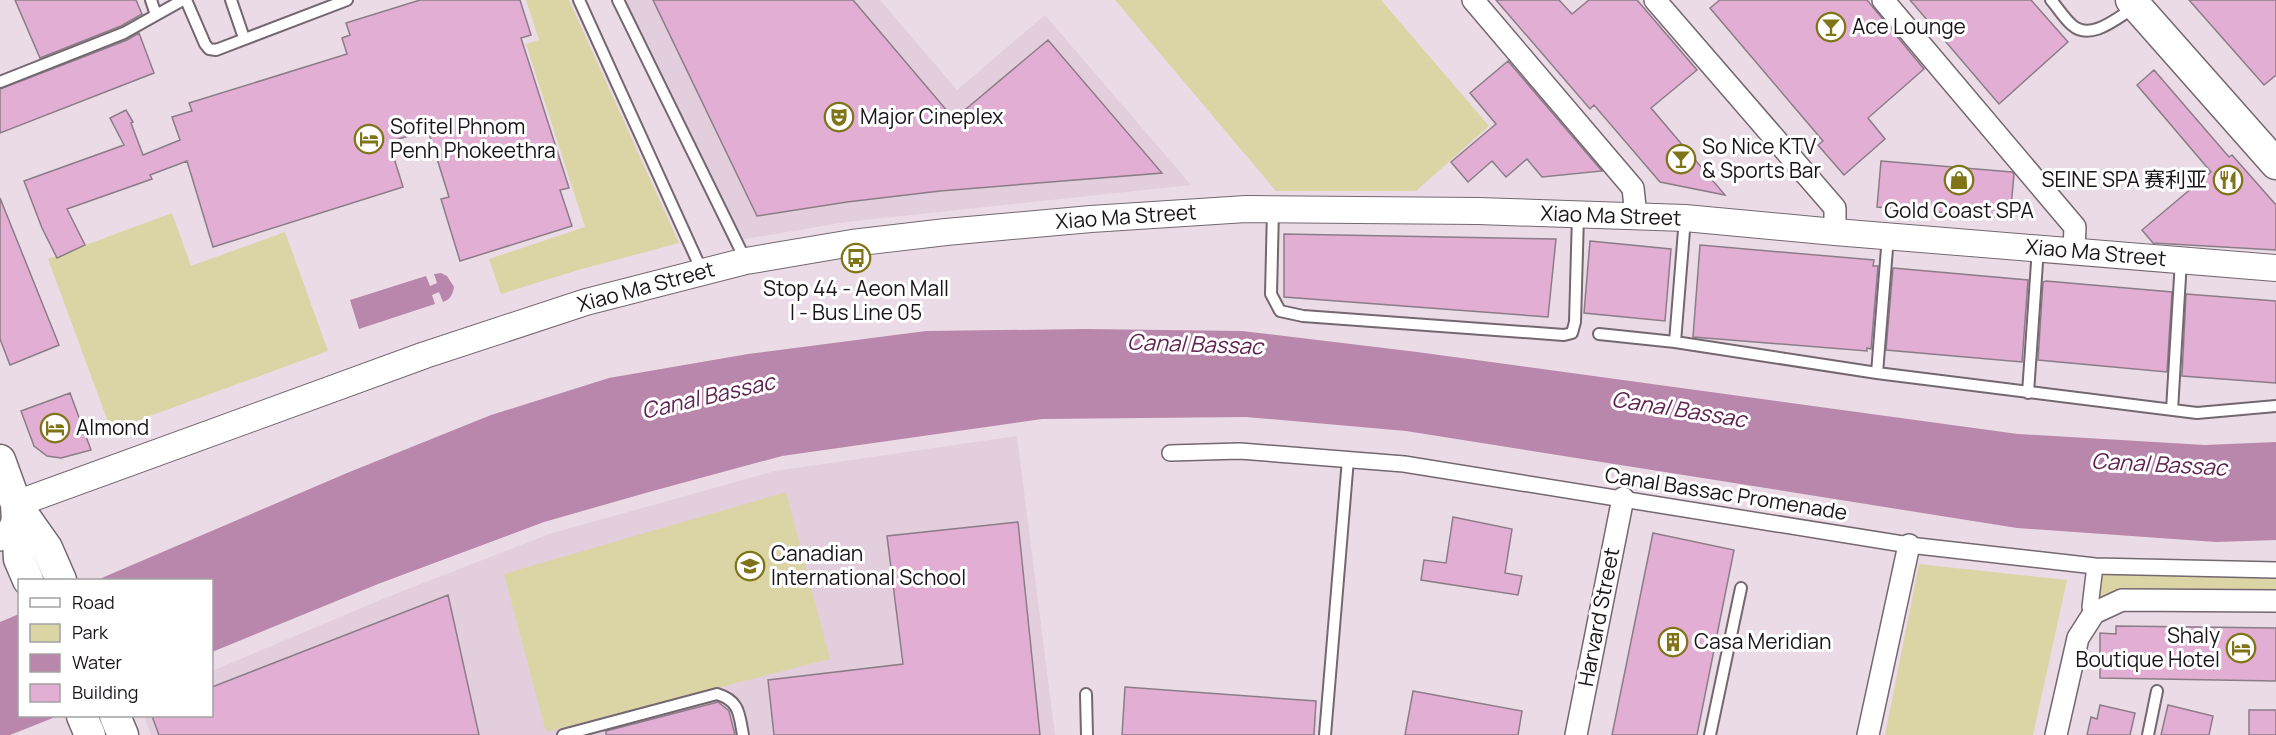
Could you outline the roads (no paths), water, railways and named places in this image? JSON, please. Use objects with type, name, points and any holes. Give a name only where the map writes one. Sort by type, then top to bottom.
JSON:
[{"type":"main road","points":[[2134,3],[2276,164]]},
{"type":"main road","points":[[0,460],[16,561]]},
{"type":"main road","points":[[8,512],[48,548],[61,579]]},
{"type":"main road","points":[[82,717],[90,735]]},
{"type":"main road","points":[[116,717],[123,735]]},
{"type":"street","points":[[1473,0],[1633,188],[1636,216]]},
{"type":"street","points":[[1655,0],[1835,208],[1835,232]]},
{"type":"street","points":[[1883,0],[2075,227],[2074,250]]},
{"type":"street","name":"Xiao Ma Street","points":[[8,512],[425,355],[586,302],[746,261],[852,243],[945,232],[1160,213],[1273,209],[1636,216],[1685,218],[2276,268]]},
{"type":"street","name":"Canal Bassac Promenade","points":[[1170,453],[1240,451],[1404,464],[1909,545],[2095,566],[2276,570]]},
{"type":"street","name":"Harvard Street","points":[[1576,735],[1623,498]]},
{"type":"street","points":[[1868,735],[1909,545]]},
{"type":"street","points":[[2094,614],[2090,607],[2095,566]]},
{"type":"street","points":[[2056,735],[2078,638],[2094,614],[2122,600],[2276,601]]},
{"type":"lane","points":[[151,0],[156,15]]},
{"type":"lane","points":[[0,82],[124,33],[184,0],[209,50],[216,50],[347,0]]},
{"type":"lane","points":[[231,0],[244,38]]},
{"type":"lane","points":[[579,0],[702,271]]},
{"type":"lane","points":[[618,0],[746,261]]},
{"type":"lane","points":[[2050,0],[2074,27],[2094,32],[2134,3]]},
{"type":"lane","points":[[1273,209],[1271,294],[1280,311],[1304,316],[1564,335],[1572,333],[1575,322],[1578,215]]},
{"type":"lane","points":[[1675,342],[1685,218]]},
{"type":"lane","points":[[1877,373],[1888,236]]},
{"type":"lane","points":[[2028,393],[2038,248]]},
{"type":"lane","points":[[2172,410],[2181,260]]},
{"type":"lane","points":[[1599,334],[1675,342],[2028,393],[2197,413],[2276,406]]},
{"type":"lane","points":[[1325,735],[1348,459]]},
{"type":"lane","points":[[1710,735],[1741,588]]},
{"type":"lane","points":[[2148,735],[2157,691]]},
{"type":"lane","points":[[563,735],[717,694],[728,697],[738,708],[742,735]]},
{"type":"lane","points":[[1086,694],[1087,735]]},
{"type":"water","points":[[441,273],[447,276],[454,287],[448,300],[443,302],[439,292],[432,295],[435,304],[359,329],[350,300],[426,276],[430,286],[437,283],[434,274]]},
{"type":"water","name":"Canal Bassac","points":[[1086,329],[1242,331],[1417,352],[2018,434],[2205,445],[2276,442],[2276,540],[2216,542],[2017,528],[1406,431],[1246,417],[1042,419],[782,456],[649,492],[544,522],[378,584],[213,652],[213,579],[99,579],[347,473],[491,415],[609,378],[748,354],[926,331]]},
{"type":"water","points":[[18,614],[18,717],[55,717],[10,735],[0,735],[0,622]]},
{"type":"place","name":"Ace Lounge","points":[[1831,27]]},
{"type":"place","name":"Major Cineplex","points":[[839,117]]},
{"type":"place","name":"Sofitel Phnom Penh Phokeethra","points":[[369,139]]},
{"type":"place","name":"So Nice KTV & Sports Bar","points":[[1681,159]]},
{"type":"place","name":"Gold Coast SPA","points":[[1959,180]]},
{"type":"place","name":"SEINE SPA 赛利亚","points":[[2228,180]]},
{"type":"place","name":"Stop 44 - Aeon Mall I - Bus Line 05","points":[[856,258]]},
{"type":"place","name":"Almond","points":[[55,428]]},
{"type":"place","name":"Canadian International School","points":[[750,566]]},
{"type":"place","name":"Casa Meridian","points":[[1673,642]]},
{"type":"place","name":"Shaly Boutique Hotel","points":[[2241,648]]}]
